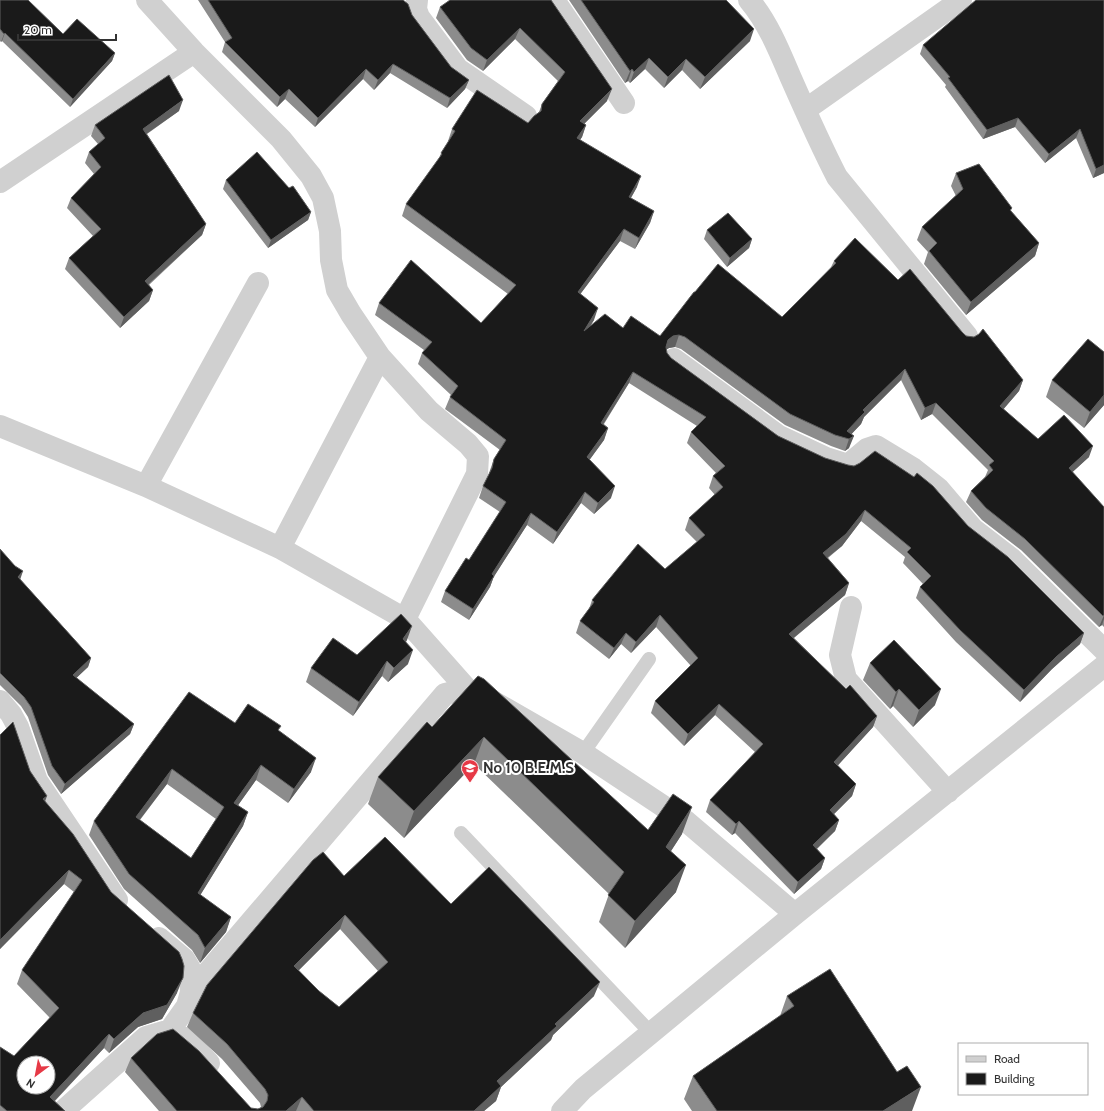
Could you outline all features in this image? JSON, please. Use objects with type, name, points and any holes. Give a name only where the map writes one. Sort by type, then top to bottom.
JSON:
[{"type":"street","points":[[147,0],[194,52],[281,139],[311,176],[323,198],[330,231],[331,260],[337,290],[380,357],[429,411],[468,444],[478,456],[477,474],[405,619]]},
{"type":"street","points":[[418,0],[416,10],[419,17],[458,68],[526,116]]},
{"type":"street","points":[[554,0],[624,103]]},
{"type":"street","points":[[749,0],[766,25],[822,148],[843,186],[897,249],[967,336]]},
{"type":"street","points":[[805,110],[961,0]]},
{"type":"street","points":[[0,182],[194,52]]},
{"type":"street","points":[[146,486],[258,283]]},
{"type":"street","points":[[280,548],[380,357]]},
{"type":"street","points":[[674,359],[779,436],[826,458],[848,465],[868,449],[876,446],[914,469],[938,488],[973,529],[1012,559],[1104,650]]},
{"type":"street","points":[[0,426],[146,486],[280,548],[405,619],[467,689],[487,698],[583,753],[687,822],[795,914]]},
{"type":"street","points":[[851,607],[840,655],[846,679],[948,792]]},
{"type":"street","points":[[562,1111],[583,1089],[795,914],[1104,666]]},
{"type":"street","points":[[191,992],[445,694],[467,689]]},
{"type":"street","points":[[0,701],[11,714],[18,727],[37,781],[41,788],[61,815],[114,897],[184,959],[190,969],[191,992],[187,1006],[170,1030],[146,1037],[63,1111]]},
{"type":"street","points":[[170,1030],[187,1040],[221,1077]]},
{"type":"lane","points":[[583,753],[649,659]]},
{"type":"lane","points":[[461,833],[651,1033]]},
{"type":"building","points":[[0,0],[28,0],[63,34],[77,19],[115,53],[73,99],[0,29]]},
{"type":"building","points":[[208,0],[403,0],[408,4],[412,15],[451,67],[469,80],[450,98],[393,64],[378,80],[366,69],[318,118],[289,89],[280,97],[225,42],[232,38]]},
{"type":"building","points":[[450,0],[551,0],[612,89],[580,121],[586,125],[577,138],[641,176],[629,197],[654,211],[639,238],[624,229],[578,292],[598,308],[584,331],[605,314],[623,328],[631,316],[660,336],[718,264],[782,317],[836,263],[834,261],[855,238],[898,280],[910,269],[966,336],[974,337],[983,329],[1023,380],[1000,406],[1038,439],[1064,415],[1093,446],[1069,468],[1104,507],[1103,616],[1025,539],[986,508],[971,491],[993,470],[989,465],[994,461],[936,403],[925,408],[905,369],[863,410],[865,412],[847,431],[854,436],[849,439],[835,435],[790,414],[685,337],[679,335],[673,336],[668,340],[666,347],[667,353],[671,358],[778,436],[825,458],[854,466],[875,451],[914,477],[917,473],[933,486],[968,526],[1008,557],[1084,633],[1056,657],[1024,690],[960,630],[920,587],[931,576],[907,552],[911,548],[865,510],[846,534],[823,553],[849,583],[789,634],[846,689],[850,685],[877,716],[834,762],[856,784],[830,810],[839,820],[813,845],[825,858],[798,882],[739,821],[736,824],[710,800],[763,744],[719,704],[688,734],[655,701],[698,658],[660,615],[636,642],[626,633],[614,648],[580,621],[594,602],[592,600],[638,544],[665,569],[705,535],[689,518],[723,487],[713,476],[725,466],[691,432],[706,417],[633,372],[601,423],[608,428],[587,457],[615,486],[598,503],[585,492],[557,532],[531,513],[492,574],[494,576],[473,609],[445,591],[466,558],[469,560],[506,502],[483,486],[492,468],[494,459],[506,440],[450,397],[458,386],[422,353],[432,342],[379,303],[411,260],[481,323],[516,285],[406,204],[442,154],[441,153],[455,131],[452,129],[477,90],[528,123],[541,111],[542,104],[565,72],[520,28],[487,60],[471,48],[440,7]]},
{"type":"building","points":[[581,0],[726,0],[754,29],[705,77],[686,59],[668,77],[649,58],[634,72],[632,69],[630,71]]},
{"type":"building","points":[[976,0],[1104,0],[1104,165],[1096,169],[1080,129],[1049,154],[1018,118],[987,130],[948,78],[950,77],[923,45]]},
{"type":"building","points":[[169,75],[183,100],[143,129],[206,224],[145,281],[153,290],[124,317],[69,258],[101,229],[71,198],[101,167],[89,152],[105,138],[95,125]]},
{"type":"building","points":[[257,152],[289,188],[293,186],[311,212],[271,240],[226,180]]},
{"type":"building","points":[[979,164],[1012,208],[1010,210],[1039,243],[971,302],[929,251],[937,243],[922,227],[963,189],[956,173]]},
{"type":"building","points":[[728,213],[752,239],[730,258],[707,230]]},
{"type":"building","points":[[1088,339],[1104,352],[1104,395],[1090,412],[1052,380]]},
{"type":"building","points":[[0,549],[15,566],[23,571],[18,577],[91,658],[73,675],[134,724],[65,784],[52,766],[31,707],[24,697],[0,673]]},
{"type":"building","points":[[401,614],[412,626],[403,639],[413,650],[394,668],[387,661],[359,702],[311,668],[333,638],[357,655]]},
{"type":"building","points":[[894,640],[941,689],[919,710],[899,689],[896,692],[870,663]]},
{"type":"building","points":[[478,676],[484,679],[648,830],[673,794],[692,807],[666,847],[686,865],[635,921],[608,895],[624,872],[484,737],[414,811],[378,777],[427,722],[432,727]]},
{"type":"building","points":[[189,692],[235,723],[248,704],[281,726],[278,730],[316,758],[294,789],[261,765],[234,803],[248,812],[198,893],[231,917],[205,948],[198,935],[129,874],[94,821]],"holes":[[[172,769],[224,807],[191,858],[136,817]]]},
{"type":"building","points":[[13,722],[30,771],[47,796],[43,799],[73,834],[111,892],[179,952],[184,966],[183,978],[167,1005],[143,1013],[114,1039],[109,1034],[56,1091],[56,1055],[16,1055],[16,1095],[52,1095],[50,1097],[65,1111],[7,1111],[0,1105],[0,1047],[14,1056],[59,1008],[22,970],[82,880],[69,870],[0,940],[0,735]]},
{"type":"building","points":[[385,837],[451,904],[489,867],[600,982],[555,1024],[557,1026],[497,1081],[501,1086],[474,1111],[314,1111],[302,1097],[286,1111],[177,1111],[131,1058],[157,1034],[173,1029],[199,1051],[251,1108],[258,1109],[263,1107],[267,1101],[268,1095],[265,1089],[227,1044],[193,1013],[207,985],[313,860],[323,852],[344,876]],"holes":[[[345,915],[388,962],[339,1007],[319,991],[294,966]]]},
{"type":"building","points":[[830,969],[897,1072],[907,1066],[921,1087],[883,1111],[717,1111],[693,1076],[794,1006],[787,996]]},
{"type":"place","name":"No 10 B.E.M.S","points":[[470,783]]}]
